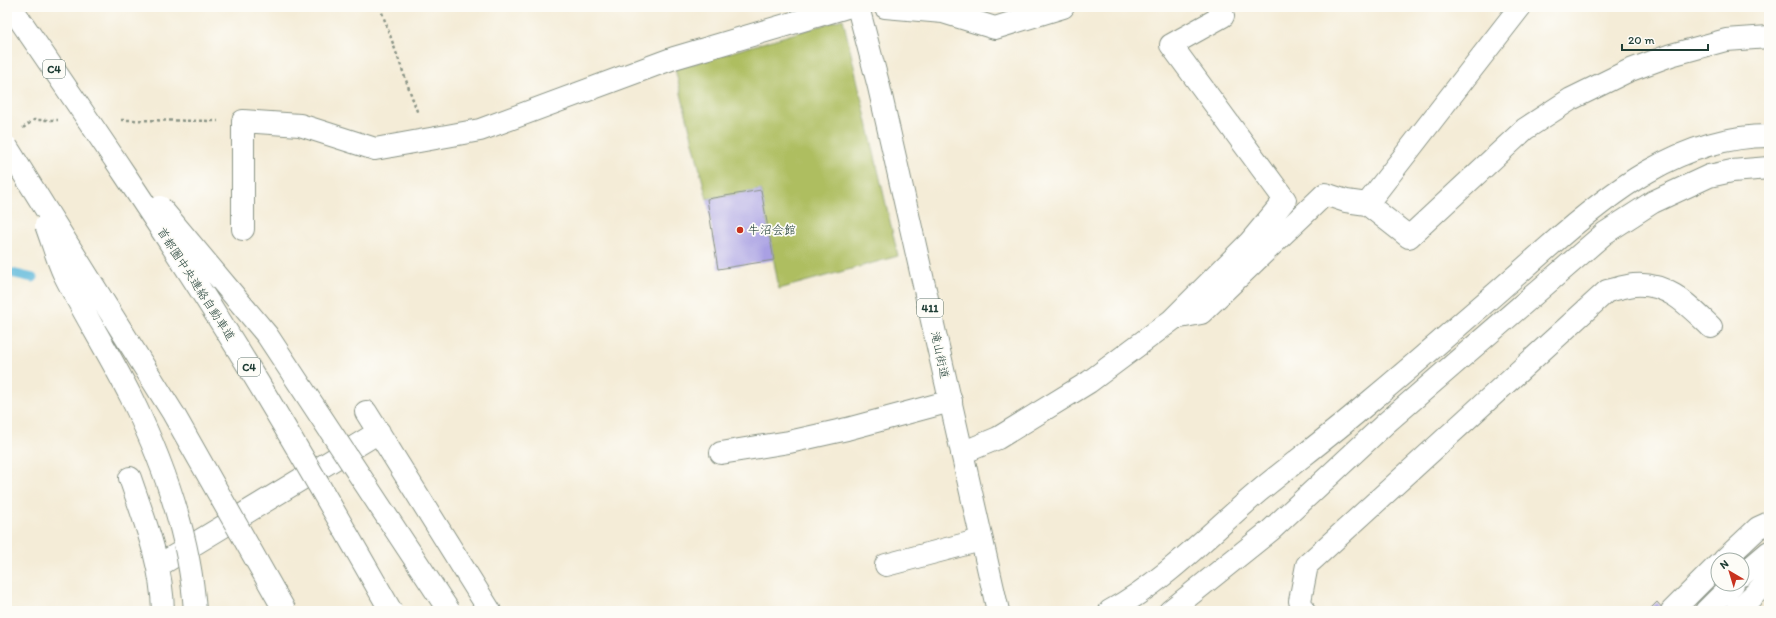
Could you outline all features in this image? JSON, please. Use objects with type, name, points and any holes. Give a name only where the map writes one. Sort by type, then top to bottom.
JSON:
[{"type":"main road","name":"首都圏中央連絡自動車道","points":[[11,7],[96,130],[237,348],[391,611]]},
{"type":"main road","points":[[242,229],[243,121],[300,125],[375,149],[480,130],[674,58],[846,7]]},
{"type":"main road","name":"滝山街道","points":[[858,7],[879,87],[998,611]]},
{"type":"main road","points":[[885,7],[943,12],[996,28],[1063,7]]},
{"type":"main road","points":[[962,453],[998,438],[1089,382],[1172,320],[1250,242],[1285,200],[1171,45],[1223,16],[1219,7]]},
{"type":"main road","points":[[1367,204],[1520,7]]},
{"type":"main road","points":[[1172,320],[1185,315],[1201,313],[1325,194],[1346,201],[1367,204],[1409,237],[1525,129],[1571,99],[1628,71],[1671,55],[1726,40],[1769,37]]},
{"type":"main road","points":[[96,130],[267,335],[449,611]]},
{"type":"main road","points":[[1110,611],[1122,604],[1168,570],[1259,492],[1367,404],[1569,228],[1615,192],[1656,166],[1694,149],[1753,136],[1769,136]]},
{"type":"main road","points":[[7,147],[29,179],[173,413],[285,611]]},
{"type":"main road","points":[[1170,611],[1271,530],[1392,417],[1605,233],[1653,202],[1709,176],[1732,171],[1769,168]]},
{"type":"main road","points":[[29,179],[64,273],[131,398],[156,454],[180,517],[193,581],[196,611]]},
{"type":"main road","points":[[1304,611],[1300,600],[1307,565],[1607,291],[1635,285],[1658,287],[1679,297],[1711,327]]},
{"type":"main road","points":[[720,453],[789,442],[846,430],[951,402]]},
{"type":"main road","points":[[366,412],[490,611]]},
{"type":"main road","points":[[158,566],[379,432]]},
{"type":"main road","points":[[130,478],[152,541],[158,566],[163,611]]},
{"type":"main road","points":[[1732,552],[1758,528],[1769,523]]},
{"type":"main road","points":[[886,565],[982,540]]},
{"type":"main road","points":[[1750,568],[1769,552]]},
{"type":"main road","points":[[1672,611],[1710,574]]},
{"type":"main road","points":[[1737,611],[1769,580]]},
{"type":"main road","points":[[1706,611],[1725,592]]},
{"type":"path","points":[[380,7],[428,139]]},
{"type":"green space","points":[[843,19],[898,256],[779,289],[761,190],[707,199],[675,69]]},
{"type":"building","name":"牛沼会館","points":[[761,190],[774,260],[718,269],[707,199]]},
{"type":"building","points":[[1657,602],[1665,611],[1648,611]]},
{"type":"waterway","points":[[7,272],[33,278]]},
{"type":"place","name":"牛沼会館","points":[[740,230]]}]
